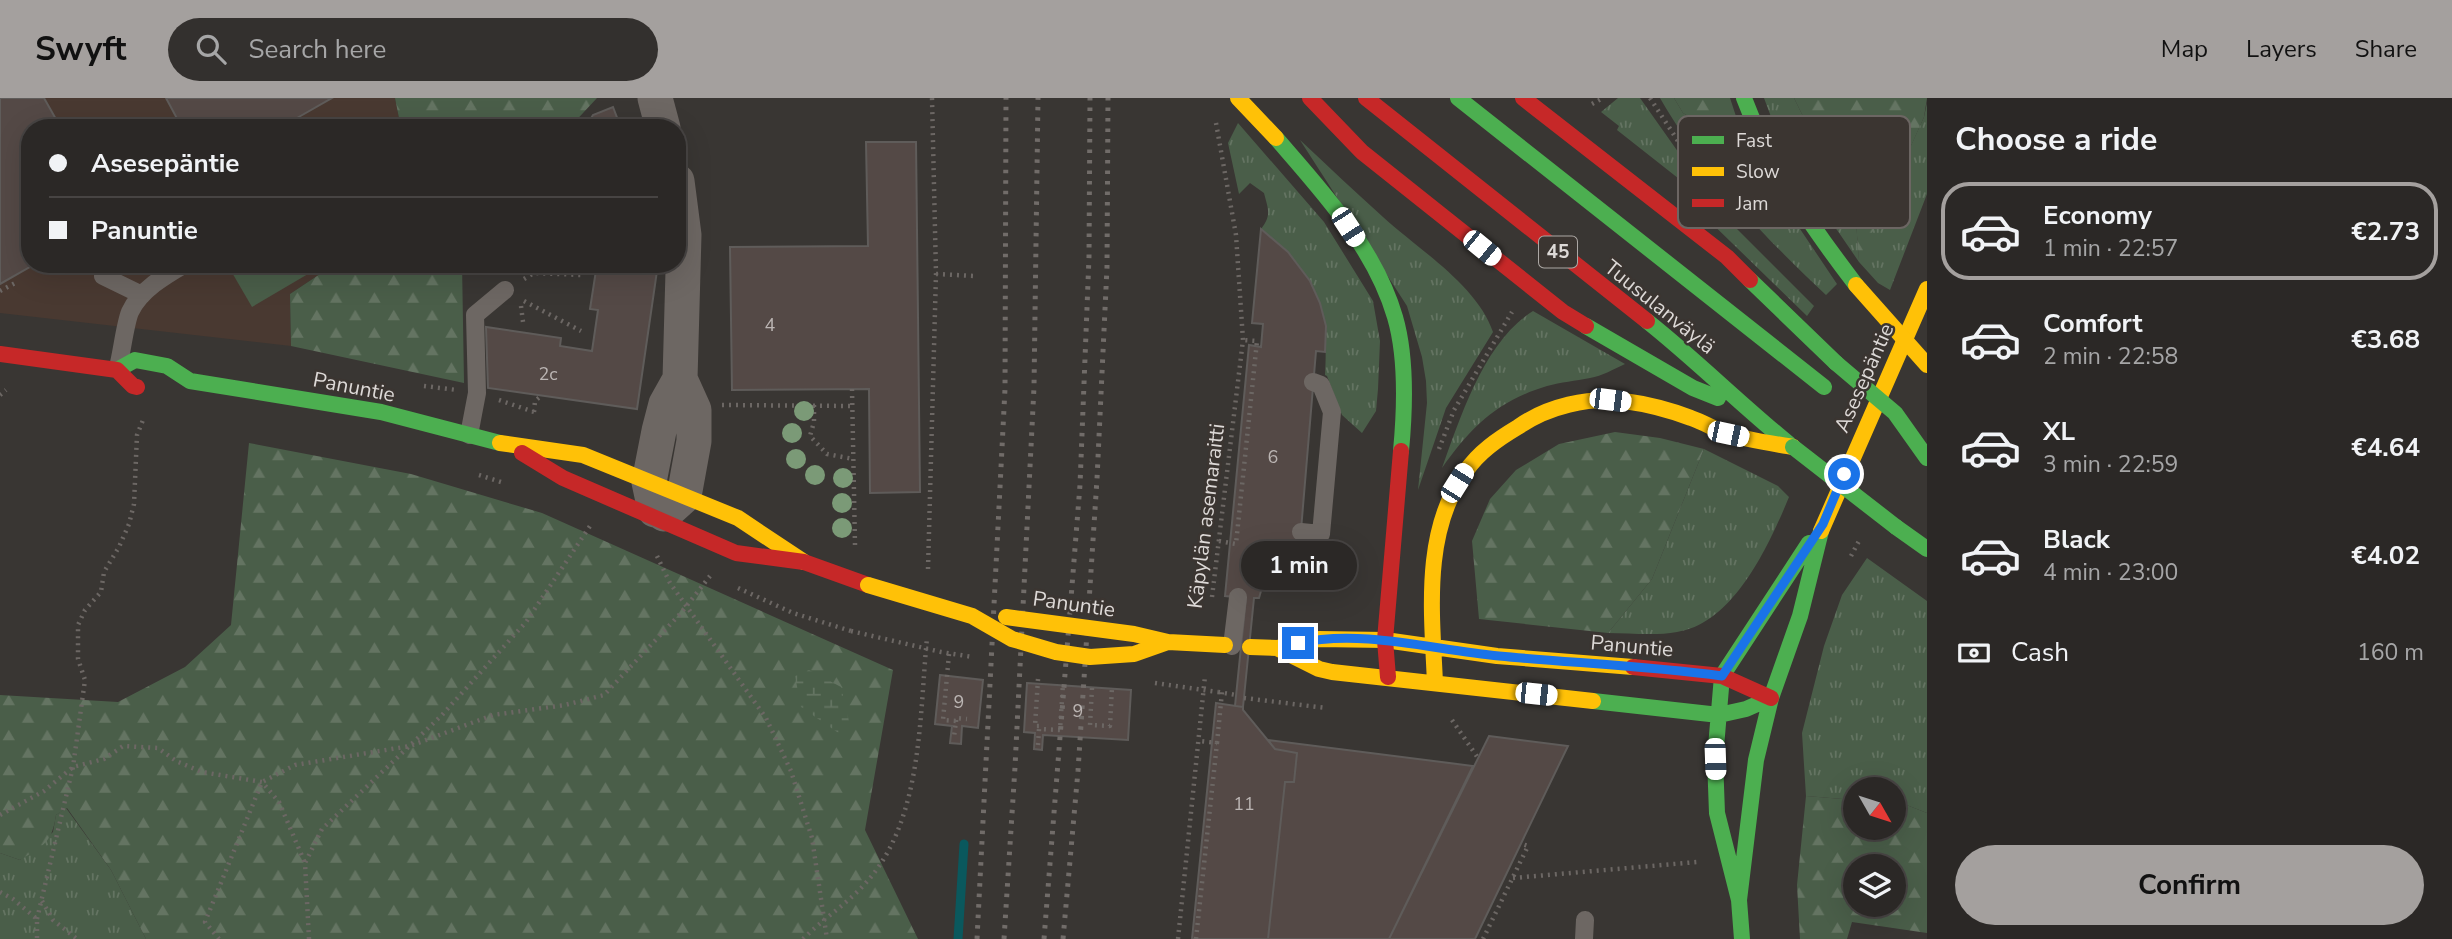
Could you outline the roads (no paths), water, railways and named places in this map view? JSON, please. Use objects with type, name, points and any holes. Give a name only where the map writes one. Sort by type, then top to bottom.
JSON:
[{"type":"main road","points":[[1238,98],[1319,188],[1348,227],[1374,267],[1395,317],[1402,363],[1404,429],[1385,640],[1388,677]]},
{"type":"main road","points":[[1310,98],[1362,152],[1563,312],[1693,388],[1746,409]]},
{"type":"main road","name":"Tuusulanväylä","points":[[1366,98],[1693,358],[1746,409],[1793,447],[1927,549]]},
{"type":"main road","name":"Tuusulanväylä","points":[[1458,98],[1829,390]]},
{"type":"main road","points":[[1523,98],[1678,218]]},
{"type":"main road","points":[[1744,98],[1750,116]]},
{"type":"main road","points":[[1691,228],[1727,257],[1836,363],[1895,413],[1927,459]]},
{"type":"main road","points":[[1814,228],[1856,285],[1927,365]]},
{"type":"main road","name":"Asesepäntie","points":[[1722,676],[1823,524],[1927,289]]},
{"type":"main road","name":"Panuntie","points":[[0,354],[117,370],[135,360],[167,366],[183,384],[380,412],[508,445],[583,455],[738,518],[804,562]]},
{"type":"main road","name":"Panuntie","points":[[117,370],[133,386],[156,389]]},
{"type":"main road","points":[[1435,683],[1431,600],[1439,529],[1450,497],[1468,466],[1488,446],[1513,428],[1539,414],[1573,403],[1610,400],[1650,405],[1688,416],[1728,434],[1793,447]]},
{"type":"main road","points":[[1855,409],[1927,459]]},
{"type":"main road","name":"Panuntie","points":[[508,445],[563,478],[736,553],[804,562],[972,616],[1012,639],[1056,652],[1090,657],[1134,654],[1168,642]]},
{"type":"main road","name":"Asesepäntie","points":[[1739,900],[1756,760],[1771,698],[1800,617],[1823,524]]},
{"type":"main road","name":"Panuntie","points":[[972,616],[1018,617],[1134,634],[1168,642],[1277,648],[1319,639],[1385,640],[1497,656],[1722,676],[1771,698]]},
{"type":"main road","name":"Panuntie","points":[[1277,648],[1319,669],[1718,715],[1746,709],[1771,698]]},
{"type":"main road","points":[[1722,676],[1715,759],[1717,813],[1739,900],[1742,939]]},
{"type":"street","points":[[655,98],[661,119]]},
{"type":"street","points":[[657,521],[684,496],[694,441],[694,410],[680,379],[683,273]]},
{"type":"street","points":[[657,521],[649,482],[666,404],[680,379]]},
{"type":"lane","points":[[117,370],[130,312],[142,295],[169,273]]},
{"type":"lane","points":[[103,276],[142,295]]},
{"type":"lane","points":[[469,435],[477,393],[475,315],[505,290]]},
{"type":"lane","points":[[1301,531],[1321,534],[1332,412],[1321,385],[1313,382]]},
{"type":"lane","points":[[1237,646],[1238,597]]},
{"type":"lane","points":[[1584,939],[1585,920]]},
{"type":"waterway","points":[[958,939],[964,844]]},
{"type":"railway","points":[[977,939],[1005,389],[1006,98]]},
{"type":"railway","points":[[1004,939],[1034,387],[1038,98]]},
{"type":"railway","points":[[1044,939],[1080,485],[1089,257],[1090,98]]},
{"type":"railway","points":[[1063,939],[1078,771],[1097,479],[1107,267],[1108,98]]}]
